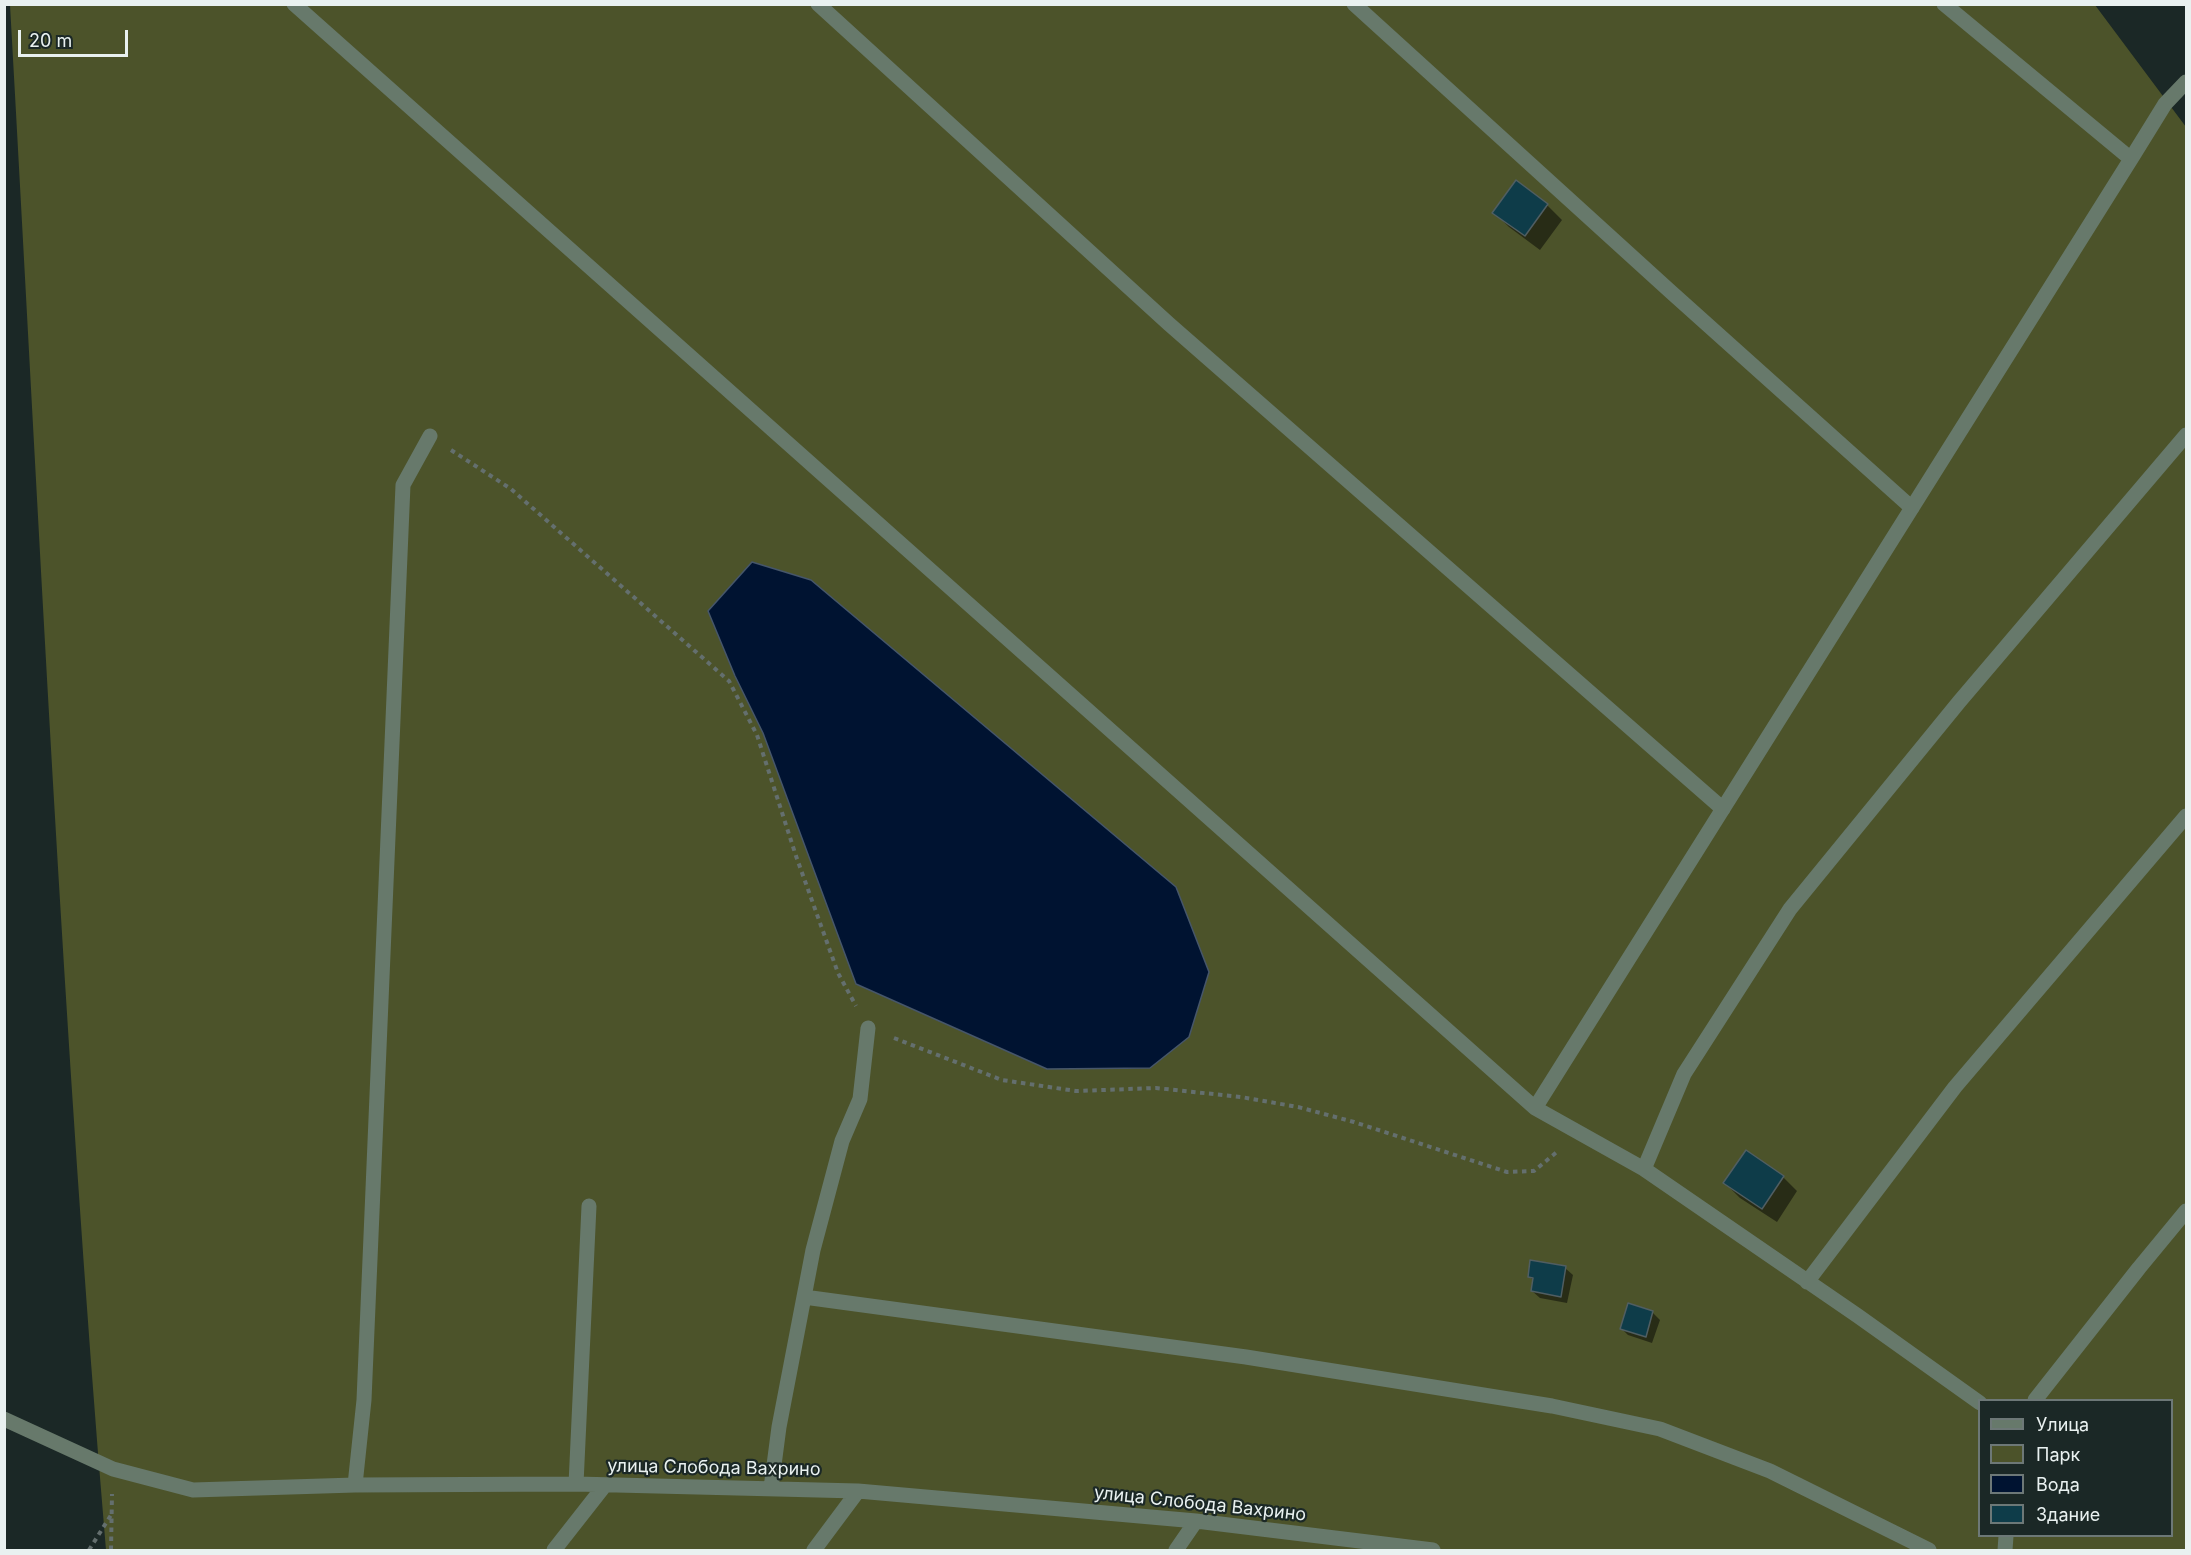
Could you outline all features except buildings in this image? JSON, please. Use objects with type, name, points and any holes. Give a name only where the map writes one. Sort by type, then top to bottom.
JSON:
[{"type":"street","points":[[294,4],[1535,1108],[1644,1168],[1978,1402]]},
{"type":"street","points":[[818,4],[1169,324],[1723,809]]},
{"type":"street","points":[[1354,4],[1912,508]]},
{"type":"street","points":[[1944,4],[2131,159]]},
{"type":"street","points":[[1535,1108],[2165,104],[2187,82]]},
{"type":"street","points":[[1644,1168],[1684,1074],[1790,909],[1959,702],[2187,435]]},
{"type":"street","points":[[356,1485],[364,1400],[404,484],[430,436]]},
{"type":"street","points":[[1807,1282],[1955,1087],[2187,816]]},
{"type":"street","points":[[771,1488],[779,1427],[813,1250],[842,1141],[860,1099],[868,1028]]},
{"type":"street","points":[[576,1484],[589,1206]]},
{"type":"street","points":[[2037,1399],[2139,1268],[2187,1211]]},
{"type":"street","points":[[804,1297],[1033,1326],[1258,1359],[1552,1406],[1660,1429],[1770,1472],[1929,1551]]},
{"type":"street","name":"улица Слобода Вахрино","points":[[4,1419],[113,1469],[193,1490],[356,1485],[576,1484],[858,1491],[1196,1521],[1433,1551]]},
{"type":"street","points":[[554,1551],[605,1485]]},
{"type":"street","points":[[814,1551],[858,1491]]},
{"type":"street","points":[[1176,1551],[1196,1521]]},
{"type":"path","points":[[430,436],[511,489],[729,681],[757,735],[796,856],[838,973],[868,1028],[1002,1080],[1076,1091],[1156,1088],[1241,1096],[1298,1107],[1354,1122],[1507,1172],[1534,1171],[1579,1133]]},
{"type":"path","points":[[111,1551],[113,1469]]},
{"type":"path","points":[[89,1551],[111,1514]]},
{"type":"green space","points":[[10,5],[2095,5],[2186,127],[2186,1550],[106,1550],[64,971]]},
{"type":"water","points":[[752,562],[811,580],[1176,887],[1209,972],[1189,1037],[1150,1068],[1047,1069],[856,984],[763,733],[735,676],[708,611]]}]
